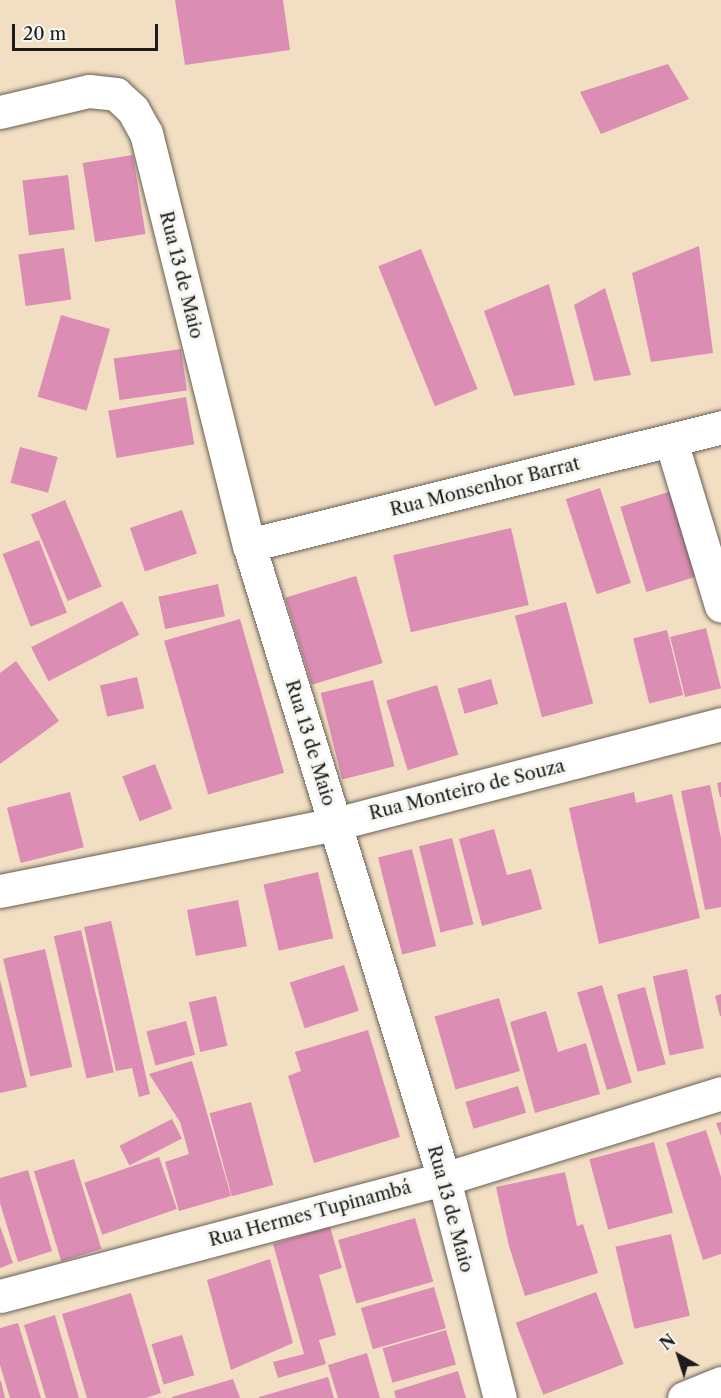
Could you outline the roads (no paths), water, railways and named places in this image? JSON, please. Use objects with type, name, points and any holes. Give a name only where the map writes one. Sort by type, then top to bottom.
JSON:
[{"type":"street","name":"Rua 13 de Maio","points":[[0,112],[89,91],[116,94],[133,111],[146,133],[249,545],[444,1179],[500,1398]]},
{"type":"street","name":"Rua Monsenhor Barrat","points":[[249,545],[721,428]]},
{"type":"street","points":[[671,441],[721,606]]},
{"type":"street","name":"Rua Monteiro de Souza","points":[[0,891],[335,824],[721,724]]},
{"type":"street","name":"Rua Hermes Tupinambá","points":[[0,1296],[444,1179],[721,1093]]},
{"type":"street","points":[[684,1398],[721,1383]]}]
